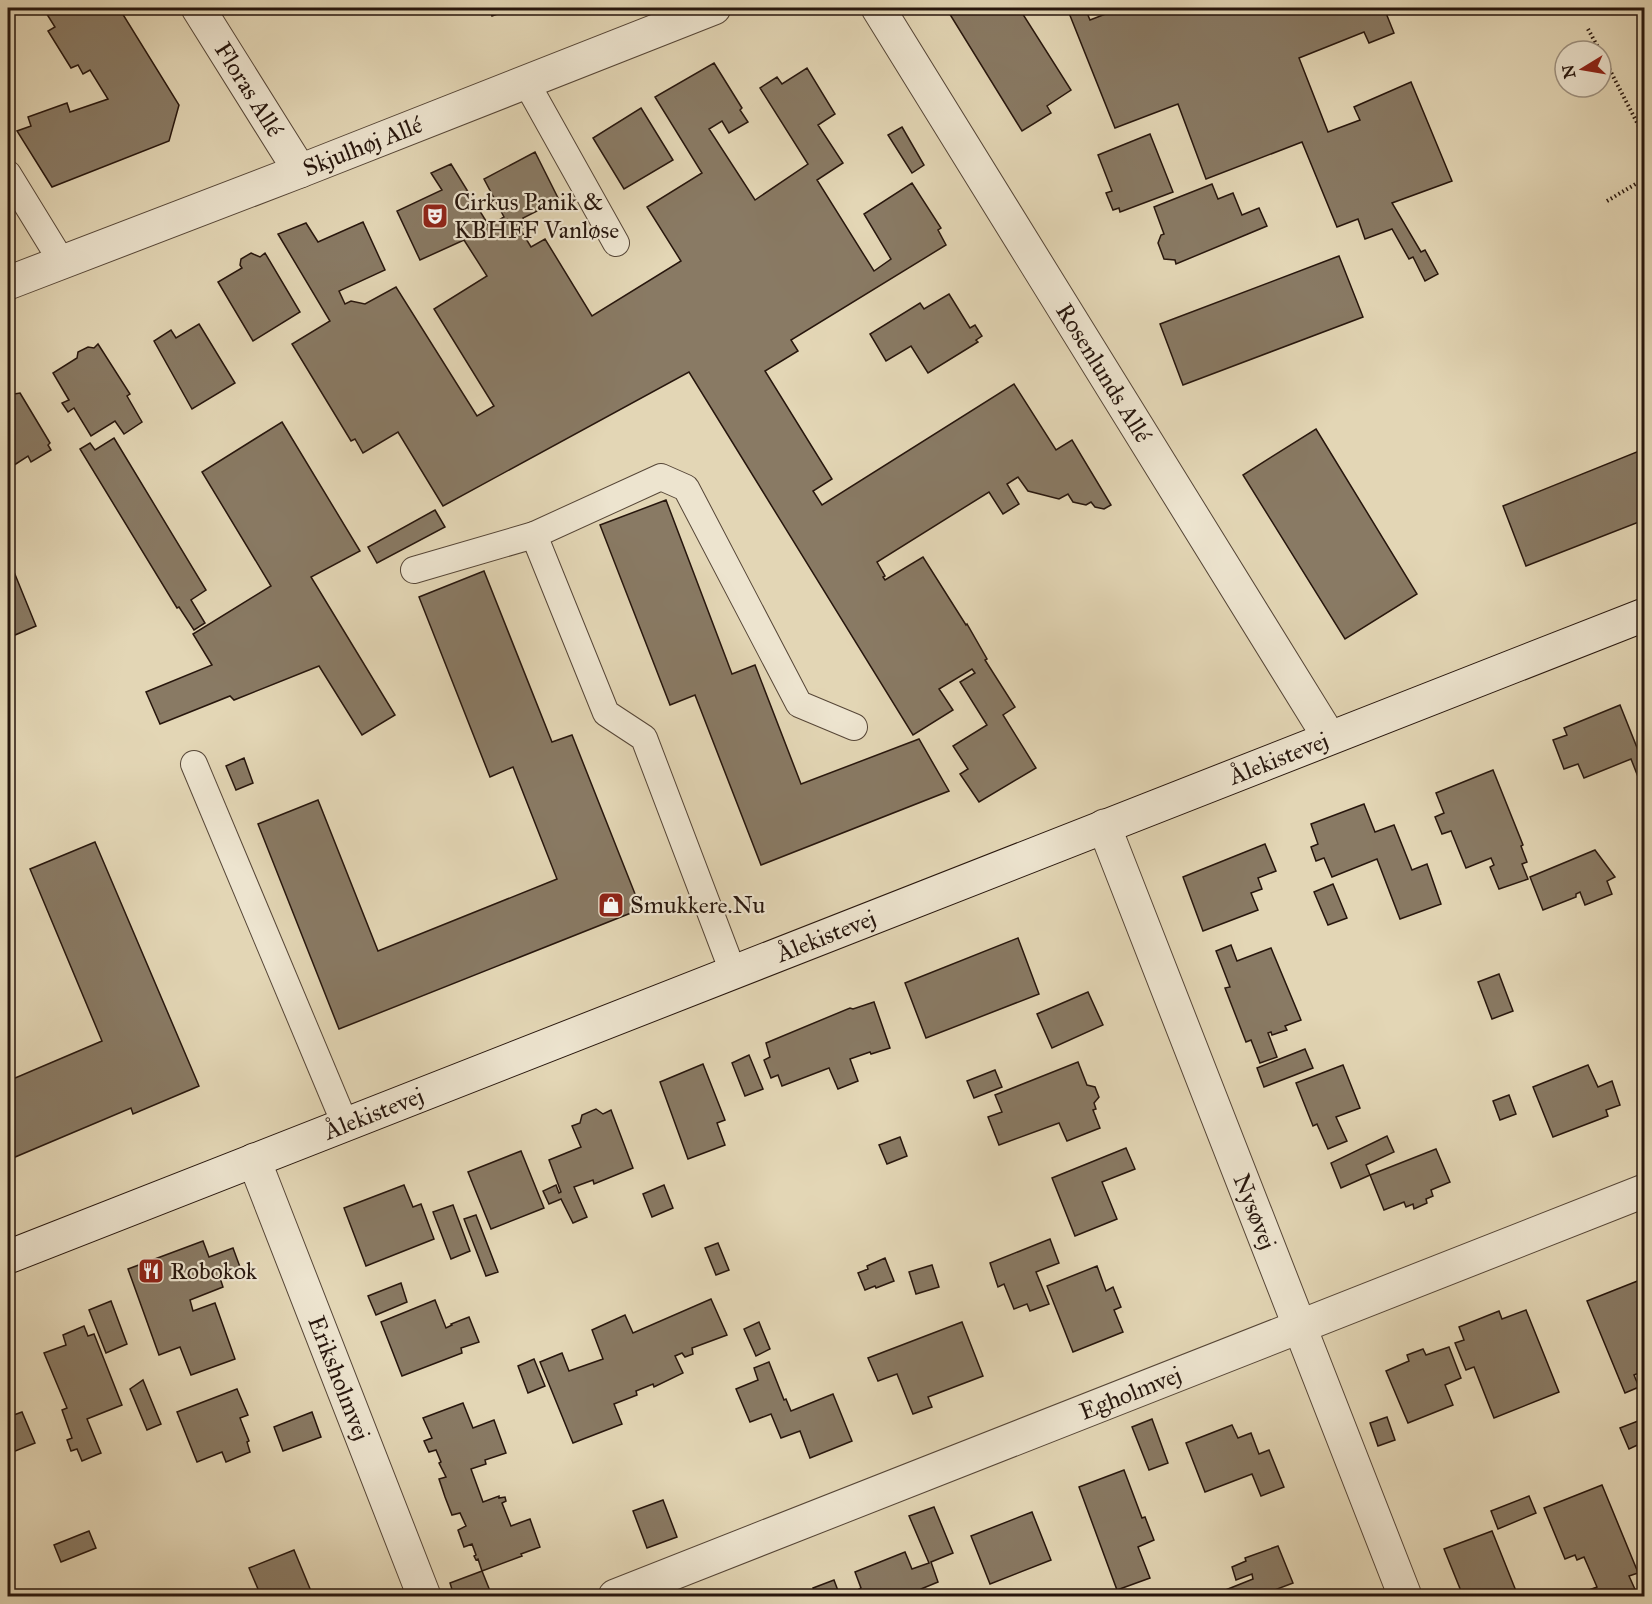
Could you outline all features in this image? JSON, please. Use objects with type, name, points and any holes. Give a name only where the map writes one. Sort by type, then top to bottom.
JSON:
[{"type":"street","name":"Floras Allé","points":[[198,8],[300,171]]},
{"type":"street","name":"Skjulhøj Allé","points":[[8,283],[714,8]]},
{"type":"street","name":"Rosenlunds Allé","points":[[878,8],[1329,738]]},
{"type":"street","name":"Ålekistevej","points":[[8,1257],[1644,615]]},
{"type":"street","name":"Nysøvej","points":[[1104,826],[1405,1596]]},
{"type":"street","name":"Eriksholmvej","points":[[254,1160],[424,1596]]},
{"type":"street","name":"Egholmvej","points":[[615,1596],[1644,1191]]},
{"type":"lane","points":[[526,82],[616,243]]},
{"type":"lane","points":[[8,174],[63,262]]},
{"type":"lane","points":[[414,570],[534,535],[661,477],[686,488],[799,704],[854,727]]},
{"type":"lane","points":[[534,535],[606,713],[644,738],[733,972]]},
{"type":"lane","points":[[194,764],[345,1124]]},
{"type":"path","points":[[1588,28],[1594,39]]},
{"type":"path","points":[[1613,77],[1644,136]]},
{"type":"path","points":[[1607,201],[1644,179]]},
{"type":"building","points":[[43,8],[119,8],[179,105],[169,141],[52,187],[17,131],[31,126],[28,117],[67,103],[70,112],[108,99],[90,70],[83,74],[78,65],[71,68],[48,31],[55,27]]},
{"type":"building","points":[[489,8],[514,8],[492,16]]},
{"type":"building","points":[[946,8],[1019,8],[1071,90],[1047,106],[1051,113],[1022,131]]},
{"type":"building","points":[[1067,8],[1085,8],[1090,20],[1121,8],[1384,8],[1394,33],[1369,43],[1364,32],[1299,58],[1328,132],[1360,120],[1354,107],[1411,82],[1452,181],[1392,203],[1421,252],[1425,250],[1438,274],[1425,281],[1413,257],[1409,259],[1392,229],[1365,239],[1358,219],[1337,227],[1302,142],[1206,179],[1178,104],[1115,128]]},
{"type":"building","points":[[714,63],[748,122],[729,133],[722,121],[709,129],[755,200],[808,164],[760,88],[777,77],[782,84],[807,68],[835,114],[818,125],[843,163],[817,180],[874,271],[891,259],[864,214],[912,183],[941,228],[938,230],[946,245],[791,340],[798,351],[765,371],[832,479],[813,491],[822,505],[1014,384],[1056,450],[1072,440],[1111,505],[1104,509],[1095,507],[1091,502],[1086,505],[1073,502],[1068,494],[1059,499],[1028,491],[1018,477],[1007,484],[1019,504],[1003,514],[989,492],[877,562],[885,580],[923,557],[967,624],[987,659],[985,660],[1015,707],[1003,715],[1036,768],[979,802],[960,774],[968,769],[953,746],[987,725],[960,682],[975,673],[972,669],[939,689],[953,710],[913,735],[689,372],[443,506],[398,432],[363,453],[355,439],[351,441],[292,344],[330,321],[278,234],[306,223],[318,242],[363,222],[385,270],[339,291],[345,304],[351,301],[365,304],[396,287],[477,416],[494,406],[434,309],[487,276],[464,240],[420,260],[397,211],[442,190],[431,173],[451,164],[489,226],[504,217],[484,179],[535,152],[559,200],[523,218],[527,226],[520,229],[531,247],[545,239],[592,316],[681,261],[647,207],[702,173],[655,97]]},
{"type":"building","points":[[641,108],[673,160],[624,189],[593,138]]},
{"type":"building","points":[[902,127],[924,165],[912,173],[888,135]]},
{"type":"building","points":[[1150,134],[1173,192],[1120,212],[1119,208],[1113,210],[1106,193],[1112,191],[1098,155]]},
{"type":"building","points":[[1212,184],[1218,199],[1233,193],[1242,215],[1259,208],[1267,226],[1176,264],[1175,260],[1164,259],[1158,243],[1161,235],[1164,234],[1154,207]]},
{"type":"building","points":[[251,253],[260,257],[265,253],[300,312],[253,341],[218,282],[242,268],[241,259]]},
{"type":"building","points":[[1339,256],[1363,317],[1183,385],[1160,324]]},
{"type":"building","points":[[949,294],[970,328],[975,325],[982,336],[976,340],[978,342],[928,373],[911,346],[886,361],[870,334],[920,303],[924,309]]},
{"type":"building","points":[[199,324],[235,383],[192,409],[154,341],[171,330],[176,338]]},
{"type":"building","points":[[98,344],[130,394],[127,396],[142,422],[124,434],[115,421],[91,436],[74,408],[68,412],[62,403],[69,400],[53,373],[77,358],[78,352],[88,347],[94,348]]},
{"type":"building","points":[[20,393],[50,443],[48,445],[51,450],[31,462],[28,456],[8,469],[8,395]]},
{"type":"building","points":[[282,422],[360,551],[311,577],[395,715],[362,735],[319,666],[234,700],[230,696],[160,724],[146,692],[212,665],[193,634],[271,586],[202,472]]},
{"type":"building","points":[[1316,429],[1417,594],[1345,639],[1243,475]]},
{"type":"building","points":[[114,438],[206,590],[191,600],[205,623],[194,630],[179,607],[177,608],[80,449],[90,443],[95,450]]},
{"type":"building","points":[[1644,449],[1644,520],[1526,566],[1503,506]]},
{"type":"building","points":[[666,500],[732,674],[755,665],[801,784],[919,739],[949,791],[761,865],[695,695],[670,705],[600,525]]},
{"type":"building","points":[[435,510],[445,527],[377,563],[368,547]]},
{"type":"building","points":[[12,567],[36,626],[8,638],[8,569]]},
{"type":"building","points":[[484,571],[552,742],[572,735],[641,909],[339,1029],[258,824],[318,800],[378,951],[557,879],[513,767],[490,777],[419,597]]},
{"type":"building","points":[[1620,705],[1640,755],[1644,754],[1644,792],[1631,759],[1584,778],[1578,764],[1564,769],[1553,740],[1567,735],[1564,728]]},
{"type":"building","points":[[244,758],[253,783],[236,790],[226,766]]},
{"type":"building","points":[[1493,770],[1523,845],[1521,846],[1527,862],[1522,864],[1528,879],[1499,889],[1490,867],[1494,865],[1491,858],[1466,868],[1451,831],[1442,834],[1435,817],[1444,813],[1436,793]]},
{"type":"building","points":[[1364,804],[1375,832],[1394,825],[1412,870],[1427,864],[1441,904],[1400,919],[1377,859],[1332,877],[1324,858],[1316,861],[1311,847],[1318,844],[1311,824]]},
{"type":"building","points":[[95,842],[199,1086],[133,1114],[131,1108],[8,1160],[8,1081],[102,1041],[30,869]]},
{"type":"building","points":[[1265,844],[1276,871],[1258,878],[1262,889],[1251,893],[1258,910],[1203,931],[1183,877]]},
{"type":"building","points":[[1595,850],[1615,877],[1607,881],[1612,894],[1585,905],[1580,892],[1576,894],[1576,897],[1543,910],[1530,877]]},
{"type":"building","points":[[1333,884],[1347,918],[1328,925],[1314,892]]},
{"type":"building","points":[[1018,938],[1039,994],[926,1038],[905,983]]},
{"type":"building","points":[[1231,945],[1237,961],[1271,948],[1301,1020],[1285,1026],[1287,1030],[1272,1035],[1271,1032],[1268,1033],[1277,1057],[1260,1063],[1251,1040],[1246,1042],[1225,988],[1230,987],[1216,951]]},
{"type":"building","points":[[1499,974],[1513,1011],[1492,1019],[1478,982]]},
{"type":"building","points":[[1088,992],[1103,1025],[1052,1048],[1037,1014]]},
{"type":"building","points":[[874,1002],[890,1048],[850,1059],[858,1081],[838,1089],[829,1068],[782,1086],[778,1075],[771,1078],[764,1060],[770,1057],[766,1043],[850,1008]]},
{"type":"building","points":[[1305,1049],[1313,1068],[1264,1087],[1257,1068]]},
{"type":"building","points":[[749,1055],[763,1089],[745,1096],[732,1063]]},
{"type":"building","points":[[1078,1062],[1087,1085],[1095,1087],[1099,1097],[1094,1103],[1096,1109],[1093,1110],[1100,1128],[1067,1141],[1059,1123],[999,1145],[988,1117],[1002,1112],[995,1095]]},
{"type":"building","points":[[703,1064],[725,1120],[717,1123],[725,1145],[688,1159],[660,1082]]},
{"type":"building","points":[[1343,1065],[1360,1108],[1336,1117],[1347,1141],[1328,1149],[1317,1124],[1313,1126],[1296,1083]]},
{"type":"building","points":[[1588,1065],[1598,1087],[1612,1081],[1620,1105],[1606,1110],[1608,1116],[1553,1137],[1533,1087]]},
{"type":"building","points":[[995,1070],[1002,1087],[974,1098],[967,1081]]},
{"type":"building","points":[[1509,1095],[1516,1114],[1500,1120],[1493,1101]]},
{"type":"building","points":[[596,1109],[603,1114],[611,1110],[633,1168],[594,1184],[593,1180],[574,1187],[587,1217],[573,1223],[561,1199],[549,1204],[543,1191],[556,1185],[559,1193],[561,1192],[549,1160],[581,1147],[572,1126],[580,1123],[582,1115]]},
{"type":"building","points":[[1387,1136],[1394,1152],[1366,1165],[1370,1175],[1341,1188],[1331,1163]]},
{"type":"building","points":[[900,1137],[907,1156],[887,1164],[879,1145]]},
{"type":"building","points":[[1126,1148],[1135,1169],[1102,1182],[1117,1219],[1075,1236],[1052,1178]]},
{"type":"building","points":[[1436,1149],[1450,1182],[1431,1190],[1433,1196],[1426,1199],[1427,1203],[1414,1209],[1413,1204],[1406,1207],[1404,1202],[1384,1210],[1370,1175]]},
{"type":"building","points":[[521,1151],[544,1208],[491,1229],[468,1172]]},
{"type":"building","points":[[404,1185],[413,1207],[421,1204],[434,1239],[366,1266],[344,1208]]},
{"type":"building","points":[[664,1185],[673,1208],[652,1217],[643,1194]]},
{"type":"building","points":[[453,1205],[470,1251],[451,1259],[433,1212]]},
{"type":"building","points":[[476,1215],[498,1272],[486,1276],[464,1219]]},
{"type":"building","points":[[1050,1239],[1059,1263],[1036,1272],[1049,1304],[1030,1311],[1027,1304],[1014,1309],[1004,1284],[998,1287],[990,1263]]},
{"type":"building","points":[[203,1241],[209,1257],[233,1248],[240,1267],[219,1275],[223,1287],[190,1300],[193,1311],[215,1303],[235,1359],[191,1375],[180,1347],[159,1355],[128,1269]]},
{"type":"building","points":[[718,1243],[729,1270],[716,1275],[705,1248]]},
{"type":"building","points":[[885,1258],[894,1281],[865,1290],[858,1273]]},
{"type":"building","points":[[932,1265],[939,1287],[916,1294],[909,1272]]},
{"type":"building","points":[[1097,1266],[1106,1291],[1113,1287],[1121,1307],[1114,1310],[1123,1332],[1073,1352],[1047,1286]]},
{"type":"building","points":[[1640,1280],[1644,1289],[1644,1371],[1634,1375],[1639,1387],[1625,1393],[1587,1301]]},
{"type":"building","points":[[401,1283],[407,1302],[376,1315],[368,1296]]},
{"type":"building","points":[[711,1299],[727,1335],[692,1348],[693,1354],[685,1357],[682,1353],[675,1356],[683,1373],[654,1387],[653,1384],[636,1391],[637,1395],[614,1404],[622,1424],[573,1443],[540,1362],[562,1353],[569,1371],[603,1359],[592,1330],[625,1315],[633,1333]]},
{"type":"building","points":[[435,1300],[446,1328],[469,1317],[479,1342],[461,1348],[462,1353],[402,1376],[381,1322]]},
{"type":"building","points":[[111,1301],[127,1344],[106,1353],[89,1310]]},
{"type":"building","points":[[1526,1310],[1559,1392],[1494,1418],[1474,1367],[1466,1370],[1455,1343],[1464,1340],[1459,1327],[1499,1311],[1502,1319]]},
{"type":"building","points":[[759,1322],[770,1349],[756,1356],[744,1329]]},
{"type":"building","points":[[962,1322],[983,1376],[928,1397],[932,1407],[913,1414],[897,1374],[878,1381],[868,1358]]},
{"type":"building","points":[[84,1326],[88,1336],[94,1334],[122,1405],[87,1419],[101,1453],[82,1461],[77,1449],[71,1451],[67,1440],[72,1438],[62,1410],[67,1408],[44,1353],[66,1345],[63,1335]]},
{"type":"building","points":[[1449,1347],[1461,1378],[1445,1385],[1453,1405],[1408,1423],[1386,1371],[1409,1361],[1407,1355],[1423,1349],[1426,1355]]},
{"type":"building","points":[[534,1359],[545,1386],[528,1393],[518,1366]]},
{"type":"building","points":[[769,1362],[784,1400],[786,1399],[791,1411],[833,1394],[852,1441],[810,1458],[800,1431],[781,1438],[771,1414],[750,1422],[736,1389],[758,1380],[754,1368]]},
{"type":"building","points":[[143,1380],[161,1424],[147,1430],[130,1389]]},
{"type":"building","points":[[237,1389],[248,1415],[240,1418],[249,1441],[247,1442],[250,1452],[226,1462],[222,1452],[197,1462],[177,1412]]},
{"type":"building","points":[[463,1403],[473,1428],[494,1420],[506,1453],[485,1460],[486,1464],[471,1469],[483,1502],[499,1496],[499,1498],[505,1497],[506,1501],[502,1503],[511,1526],[530,1519],[540,1547],[482,1571],[478,1559],[476,1560],[474,1556],[476,1555],[472,1544],[464,1547],[458,1530],[466,1526],[460,1513],[452,1515],[439,1479],[446,1477],[436,1450],[429,1452],[424,1441],[432,1438],[423,1418]]},
{"type":"building","points":[[8,1406],[11,1416],[22,1412],[35,1443],[8,1454]]},
{"type":"building","points":[[312,1412],[321,1437],[283,1451],[274,1427]]},
{"type":"building","points":[[1387,1417],[1395,1440],[1378,1446],[1370,1423]]},
{"type":"building","points":[[1152,1419],[1168,1463],[1149,1470],[1132,1427]]},
{"type":"building","points":[[1643,1419],[1644,1442],[1629,1449],[1620,1428]]},
{"type":"building","points":[[1232,1425],[1238,1438],[1251,1433],[1259,1454],[1269,1450],[1284,1487],[1261,1496],[1252,1474],[1205,1492],[1186,1443]]},
{"type":"building","points":[[1124,1470],[1142,1518],[1145,1517],[1154,1540],[1138,1547],[1150,1578],[1117,1590],[1079,1487]]},
{"type":"building","points":[[1602,1485],[1638,1573],[1629,1576],[1638,1596],[1573,1596],[1597,1587],[1584,1557],[1577,1560],[1575,1555],[1565,1559],[1544,1508]]},
{"type":"building","points":[[1529,1496],[1536,1513],[1498,1529],[1491,1511]]},
{"type":"building","points":[[663,1500],[677,1537],[647,1548],[633,1511]]},
{"type":"building","points":[[934,1507],[953,1553],[931,1562],[938,1582],[921,1589],[923,1596],[856,1596],[854,1592],[861,1588],[855,1572],[905,1552],[912,1569],[929,1563],[909,1516]]},
{"type":"building","points":[[1032,1512],[1051,1560],[990,1584],[971,1536]]},
{"type":"building","points":[[89,1531],[96,1548],[61,1562],[54,1545]]},
{"type":"building","points":[[1492,1531],[1518,1596],[1463,1596],[1444,1549]]},
{"type":"building","points":[[1278,1546],[1293,1583],[1259,1596],[1225,1596],[1223,1591],[1253,1579],[1252,1574],[1236,1580],[1232,1567],[1246,1561],[1245,1558]]},
{"type":"building","points":[[294,1550],[313,1596],[261,1596],[249,1568]]},
{"type":"building","points":[[482,1571],[492,1596],[454,1596],[450,1583]]},
{"type":"building","points":[[834,1580],[840,1596],[816,1596],[813,1588]]},
{"type":"place","name":"Cirkus Panik & KBHFF Vanløse","points":[[435,216]]},
{"type":"place","name":"Smukkere.Nu","points":[[611,905]]},
{"type":"place","name":"Robokok","points":[[151,1271]]}]
